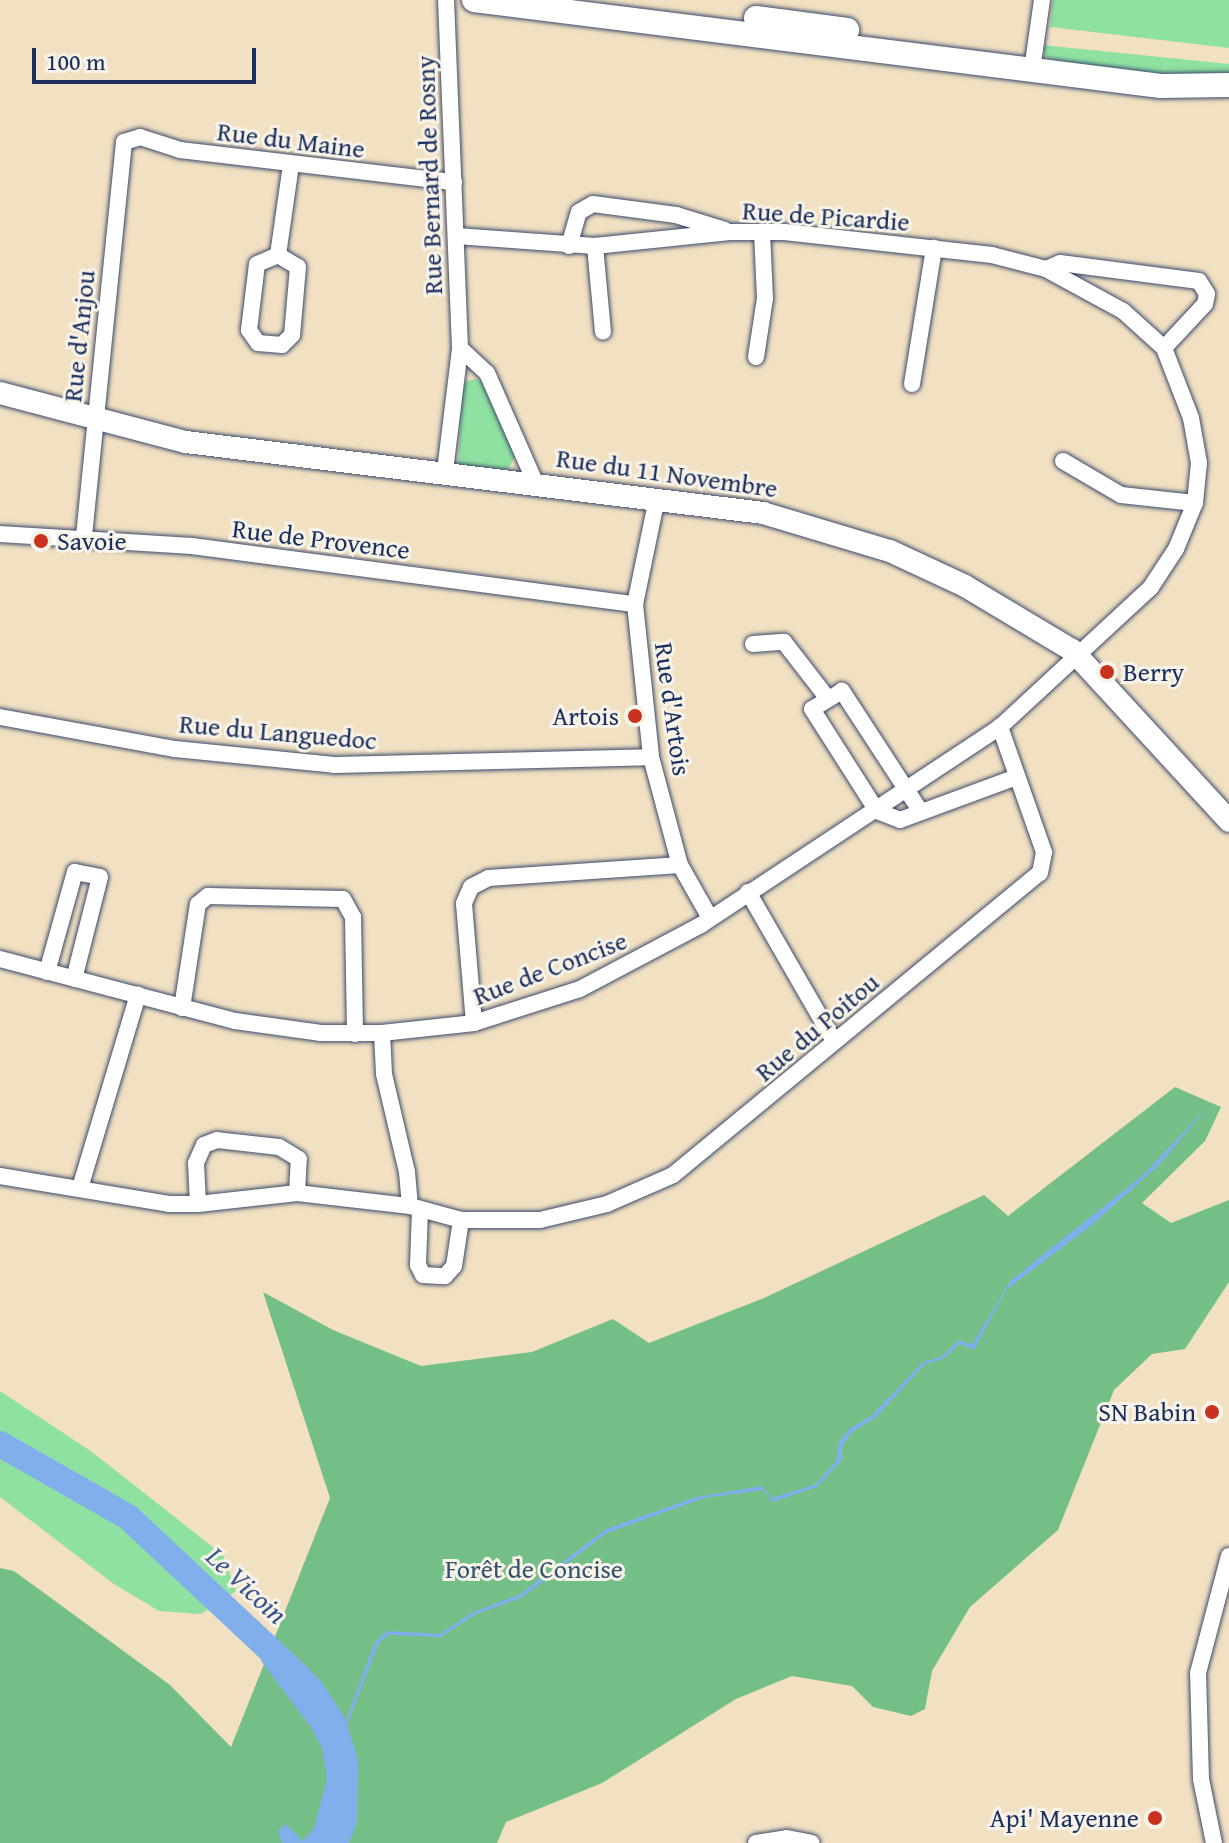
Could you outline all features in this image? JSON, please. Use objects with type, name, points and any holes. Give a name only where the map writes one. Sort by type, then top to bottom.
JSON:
[{"type":"main road","points":[[474,0],[1033,64]]},
{"type":"main road","points":[[590,0],[802,23],[1161,86],[1229,82]]},
{"type":"street","name":"Rue Bernard de Rosny","points":[[445,471],[460,348],[446,0]]},
{"type":"street","points":[[1033,64],[1042,0]]},
{"type":"street","name":"Rue du Maine","points":[[124,142],[140,137],[180,150],[454,182]]},
{"type":"street","name":"Rue d'Anjou","points":[[84,536],[124,142]]},
{"type":"street","points":[[278,255],[291,165]]},
{"type":"street","points":[[569,246],[579,212],[593,204],[676,215],[730,232]]},
{"type":"street","name":"Rue de Picardie","points":[[456,236],[595,246],[730,232],[934,248],[1046,269],[1123,311],[1164,348],[1191,418],[1199,463],[1195,503],[1176,549],[1151,587],[1079,656]]},
{"type":"street","points":[[756,357],[765,298],[762,233]]},
{"type":"street","points":[[595,246],[603,332]]},
{"type":"street","points":[[912,384],[934,248]]},
{"type":"street","points":[[278,255],[298,267],[292,335],[282,345],[258,343],[249,330],[257,264],[278,255]]},
{"type":"street","name":"Rue de Picardie","points":[[1046,269],[1060,263],[1199,281],[1207,294],[1205,304],[1164,348]]},
{"type":"street","points":[[460,348],[487,373],[535,482]]},
{"type":"street","name":"Rue du 11 Novembre","points":[[0,393],[94,421],[186,442],[535,482],[763,513],[890,551],[1033,623],[1079,656],[1229,821]]},
{"type":"street","points":[[1063,461],[1121,495],[1195,503]]},
{"type":"street","name":"Rue d'Artois","points":[[657,498],[635,604],[651,757],[680,865],[710,918]]},
{"type":"street","name":"Rue de Provence","points":[[0,534],[84,536],[635,604]]},
{"type":"street","points":[[753,644],[784,642],[828,699]]},
{"type":"street","name":"Rue de Concise","points":[[0,959],[182,1008],[285,1030],[382,1033],[474,1023],[580,989],[647,957],[877,811],[1000,727],[1079,656]]},
{"type":"street","points":[[921,812],[842,691],[812,709],[877,811],[900,820],[1017,777]]},
{"type":"street","name":"Rue du Languedoc","points":[[0,717],[175,749],[334,765],[651,757]]},
{"type":"street","name":"Rue du Poitou","points":[[0,1176],[198,1204],[297,1193],[415,1208],[461,1220],[540,1220],[607,1204],[653,1186],[746,1118],[834,1041],[1040,873],[1044,852],[1000,727]]},
{"type":"street","points":[[474,1023],[464,903],[471,887],[489,878],[680,865]]},
{"type":"street","points":[[47,972],[75,872],[100,877],[74,979]]},
{"type":"street","points":[[748,892],[834,1041]]},
{"type":"street","points":[[182,1008],[198,904],[208,896],[343,899],[353,917],[355,1034]]},
{"type":"street","points":[[80,1188],[138,995]]},
{"type":"street","points":[[382,1033],[384,1074],[415,1208],[418,1265],[423,1275],[445,1276],[454,1266],[461,1220]]},
{"type":"street","points":[[198,1204],[196,1163],[204,1145],[217,1140],[293,1151],[299,1159],[297,1193]]},
{"type":"street","points":[[1214,1843],[1201,1779],[1198,1673],[1229,1556]]},
{"type":"street","points":[[756,1843],[787,1838],[812,1843]]},
{"type":"green space","points":[[1053,0],[1229,0],[1229,48],[1050,27]]},
{"type":"green space","points":[[1042,45],[1229,64],[1229,75],[1161,75],[1059,62],[1046,57]]},
{"type":"green space","points":[[475,379],[484,382],[516,455],[507,471],[458,465],[462,396],[465,382]]},
{"type":"green space","name":"Forêt de Concise","points":[[1175,1087],[1221,1107],[1205,1141],[1142,1203],[1171,1223],[1229,1200],[1229,1282],[1185,1349],[1152,1354],[1114,1390],[1058,1530],[970,1607],[932,1671],[925,1709],[911,1716],[873,1707],[852,1686],[792,1676],[736,1699],[602,1783],[506,1822],[497,1843],[0,1843],[0,1568],[14,1571],[170,1685],[231,1747],[330,1498],[263,1292],[333,1330],[421,1366],[532,1352],[613,1319],[649,1343],[764,1298],[984,1195],[1008,1216]]},
{"type":"green space","points":[[0,1391],[92,1452],[223,1555],[236,1591],[201,1614],[159,1611],[114,1584],[0,1497]]},
{"type":"water","points":[[1210,1104],[1160,1164],[1093,1224],[1006,1290],[974,1350],[960,1344],[943,1359],[925,1364],[875,1418],[852,1432],[842,1447],[842,1460],[817,1487],[772,1502],[764,1490],[704,1498],[607,1533],[521,1598],[476,1614],[441,1637],[388,1635],[379,1643],[347,1725],[358,1759],[357,1823],[349,1843],[282,1843],[278,1831],[285,1824],[303,1841],[314,1828],[327,1778],[322,1748],[310,1726],[261,1661],[281,1643],[321,1681],[346,1720],[375,1642],[387,1631],[440,1634],[473,1612],[519,1595],[606,1529],[696,1497],[762,1486],[772,1498],[816,1484],[836,1461],[839,1442],[849,1429],[871,1416],[923,1362],[941,1357],[959,1340],[972,1345],[1010,1281],[1142,1176]]},
{"type":"waterway","name":"Le Vicoin","points":[[0,1444],[128,1517],[298,1676]]},
{"type":"place","name":"Savoie","points":[[41,541]]},
{"type":"place","name":"Berry","points":[[1107,672]]},
{"type":"place","name":"Artois","points":[[635,716]]},
{"type":"place","name":"SN Babin","points":[[1212,1412]]},
{"type":"place","name":"Api' Mayenne","points":[[1155,1818]]}]
